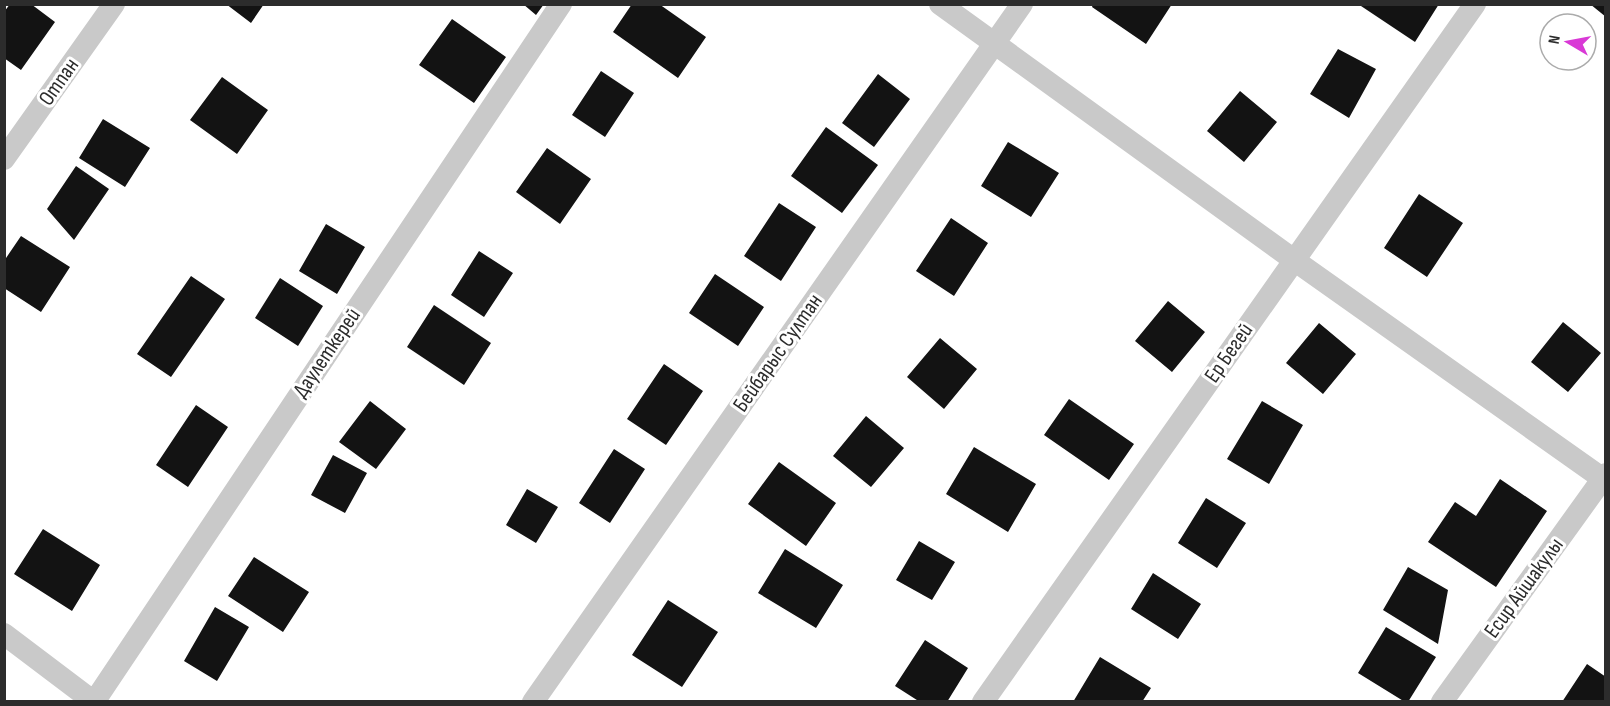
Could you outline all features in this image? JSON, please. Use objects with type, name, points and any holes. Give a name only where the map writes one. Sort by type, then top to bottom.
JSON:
[{"type":"street","name":"Отпан","points":[[4,159],[114,4]]},
{"type":"street","name":"Даулеткерей","points":[[94,702],[561,4]]},
{"type":"street","points":[[940,4],[1294,260],[1604,478]]},
{"type":"street","name":"Бейбарыс Султан","points":[[533,702],[1022,4]]},
{"type":"street","name":"Ер Бегей","points":[[983,702],[1475,4]]},
{"type":"street","name":"Есир Айшакулы","points":[[1442,702],[1604,478]]},
{"type":"street","points":[[4,634],[94,702]]},
{"type":"building","points":[[10,4],[31,4],[55,22],[21,70],[4,58],[4,12]]},
{"type":"building","points":[[226,4],[264,4],[251,23]]},
{"type":"building","points":[[523,4],[544,4],[536,15]]},
{"type":"building","points":[[632,4],[659,4],[706,37],[678,78],[613,32]]},
{"type":"building","points":[[1093,4],[1172,4],[1146,44],[1092,7]]},
{"type":"building","points":[[1362,4],[1439,4],[1415,42],[1361,6]]},
{"type":"building","points":[[1590,4],[1606,4],[1606,17]]},
{"type":"building","points":[[452,19],[506,57],[474,103],[419,65]]},
{"type":"building","points":[[1338,49],[1376,69],[1349,118],[1310,94]]},
{"type":"building","points":[[601,71],[634,93],[605,137],[572,115]]},
{"type":"building","points":[[878,74],[910,99],[874,147],[842,123]]},
{"type":"building","points":[[222,77],[268,110],[237,154],[190,120]]},
{"type":"building","points":[[1240,91],[1277,122],[1244,162],[1207,131]]},
{"type":"building","points":[[103,119],[150,148],[125,187],[79,158]]},
{"type":"building","points":[[826,127],[878,165],[842,213],[791,176]]},
{"type":"building","points":[[1008,142],[1059,173],[1031,217],[981,186]]},
{"type":"building","points":[[547,148],[591,179],[560,224],[516,192]]},
{"type":"building","points":[[76,166],[109,189],[74,240],[47,209]]},
{"type":"building","points":[[1419,194],[1463,223],[1427,277],[1384,248]]},
{"type":"building","points":[[779,203],[816,227],[781,281],[744,256]]},
{"type":"building","points":[[951,218],[988,243],[954,296],[916,271]]},
{"type":"building","points":[[326,224],[365,247],[337,294],[299,271]]},
{"type":"building","points":[[21,236],[70,267],[41,312],[4,288],[4,261]]},
{"type":"building","points":[[479,251],[513,273],[484,317],[451,295]]},
{"type":"building","points":[[715,274],[764,307],[738,346],[689,313]]},
{"type":"building","points":[[191,276],[225,299],[171,377],[137,354]]},
{"type":"building","points":[[280,278],[323,306],[298,346],[255,318]]},
{"type":"building","points":[[1168,301],[1205,332],[1172,372],[1135,341]]},
{"type":"building","points":[[434,305],[491,343],[464,385],[407,347]]},
{"type":"building","points":[[1563,322],[1601,353],[1568,392],[1531,362]]},
{"type":"building","points":[[1319,323],[1356,354],[1323,394],[1286,363]]},
{"type":"building","points":[[940,338],[977,369],[944,409],[907,377]]},
{"type":"building","points":[[664,364],[703,391],[666,445],[627,419]]},
{"type":"building","points":[[1069,399],[1134,444],[1109,480],[1044,435]]},
{"type":"building","points":[[370,401],[406,429],[376,469],[339,442]]},
{"type":"building","points":[[1262,401],[1303,425],[1269,484],[1227,459]]},
{"type":"building","points":[[196,405],[228,427],[188,487],[156,465]]},
{"type":"building","points":[[866,416],[904,448],[871,487],[833,456]]},
{"type":"building","points":[[974,447],[1036,484],[1008,532],[946,494]]},
{"type":"building","points":[[614,449],[645,469],[610,523],[579,503]]},
{"type":"building","points":[[333,455],[367,473],[345,513],[311,495]]},
{"type":"building","points":[[779,462],[836,503],[806,546],[748,504]]},
{"type":"building","points":[[1500,479],[1547,511],[1496,587],[1428,542],[1455,502],[1476,516]]},
{"type":"building","points":[[527,489],[558,507],[536,543],[506,525]]},
{"type":"building","points":[[1206,498],[1246,523],[1217,568],[1178,543]]},
{"type":"building","points":[[43,529],[100,565],[72,611],[14,574]]},
{"type":"building","points":[[919,541],[955,562],[932,600],[896,580]]},
{"type":"building","points":[[785,549],[843,585],[816,628],[758,593]]},
{"type":"building","points":[[254,557],[309,592],[283,632],[228,596]]},
{"type":"building","points":[[1408,567],[1448,590],[1438,644],[1383,610]]},
{"type":"building","points":[[1153,573],[1201,604],[1178,639],[1131,609]]},
{"type":"building","points":[[668,600],[718,632],[682,687],[632,655]]},
{"type":"building","points":[[215,607],[249,627],[217,681],[184,661]]},
{"type":"building","points":[[1386,627],[1436,657],[1408,702],[1358,673]]},
{"type":"building","points":[[925,640],[968,668],[947,702],[920,702],[895,686]]},
{"type":"building","points":[[1100,657],[1151,688],[1142,702],[1073,702]]},
{"type":"building","points":[[1587,664],[1606,677],[1606,702],[1562,702]]}]
